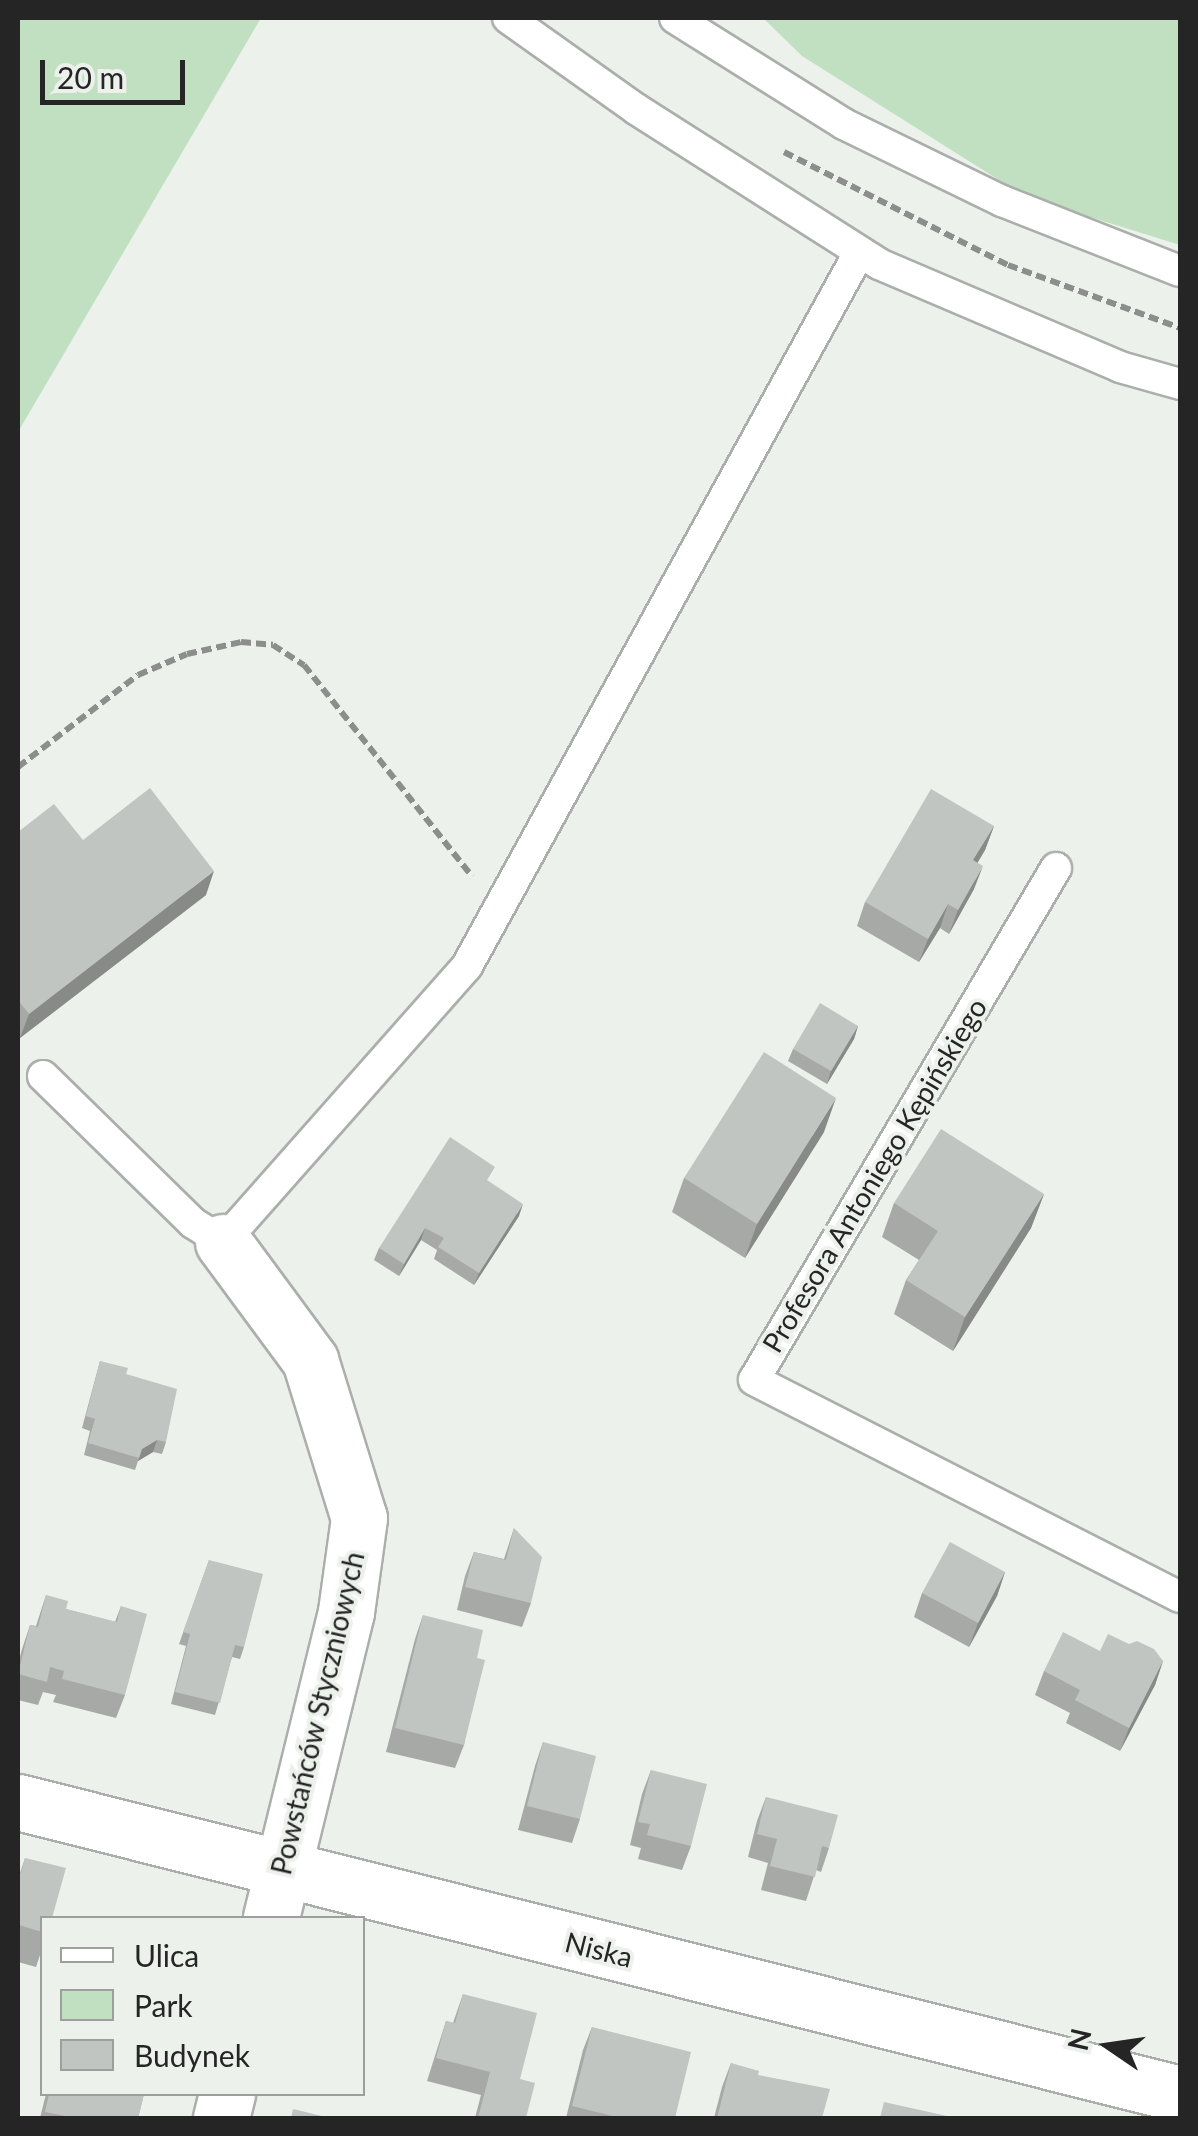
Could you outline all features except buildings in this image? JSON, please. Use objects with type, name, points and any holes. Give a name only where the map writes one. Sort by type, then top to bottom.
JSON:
[{"type":"street","name":"Powstańców Styczniowych","points":[[223,1242],[310,1360],[359,1518],[346,1612],[277,1894]]},
{"type":"street","name":"Niska","points":[[18,1802],[277,1894],[1180,2094]]},
{"type":"lane","points":[[508,18],[636,109],[859,253],[1120,368],[1180,384]]},
{"type":"lane","points":[[675,18],[844,124],[1002,201],[1180,271]]},
{"type":"lane","points":[[42,1076],[193,1223],[223,1242],[467,966],[859,253]]},
{"type":"lane","name":"Profesora Antoniego Kępińskiego","points":[[1056,868],[754,1380],[1180,1597]]},
{"type":"path","points":[[768,143],[875,202],[1008,265],[1180,328]]},
{"type":"path","points":[[18,767],[138,675],[187,654],[241,642],[272,645],[304,665],[498,909]]},
{"type":"green space","points":[[18,18],[261,18],[18,432]]},
{"type":"green space","points":[[763,18],[1180,18],[1180,245],[1026,197],[802,56]]}]
